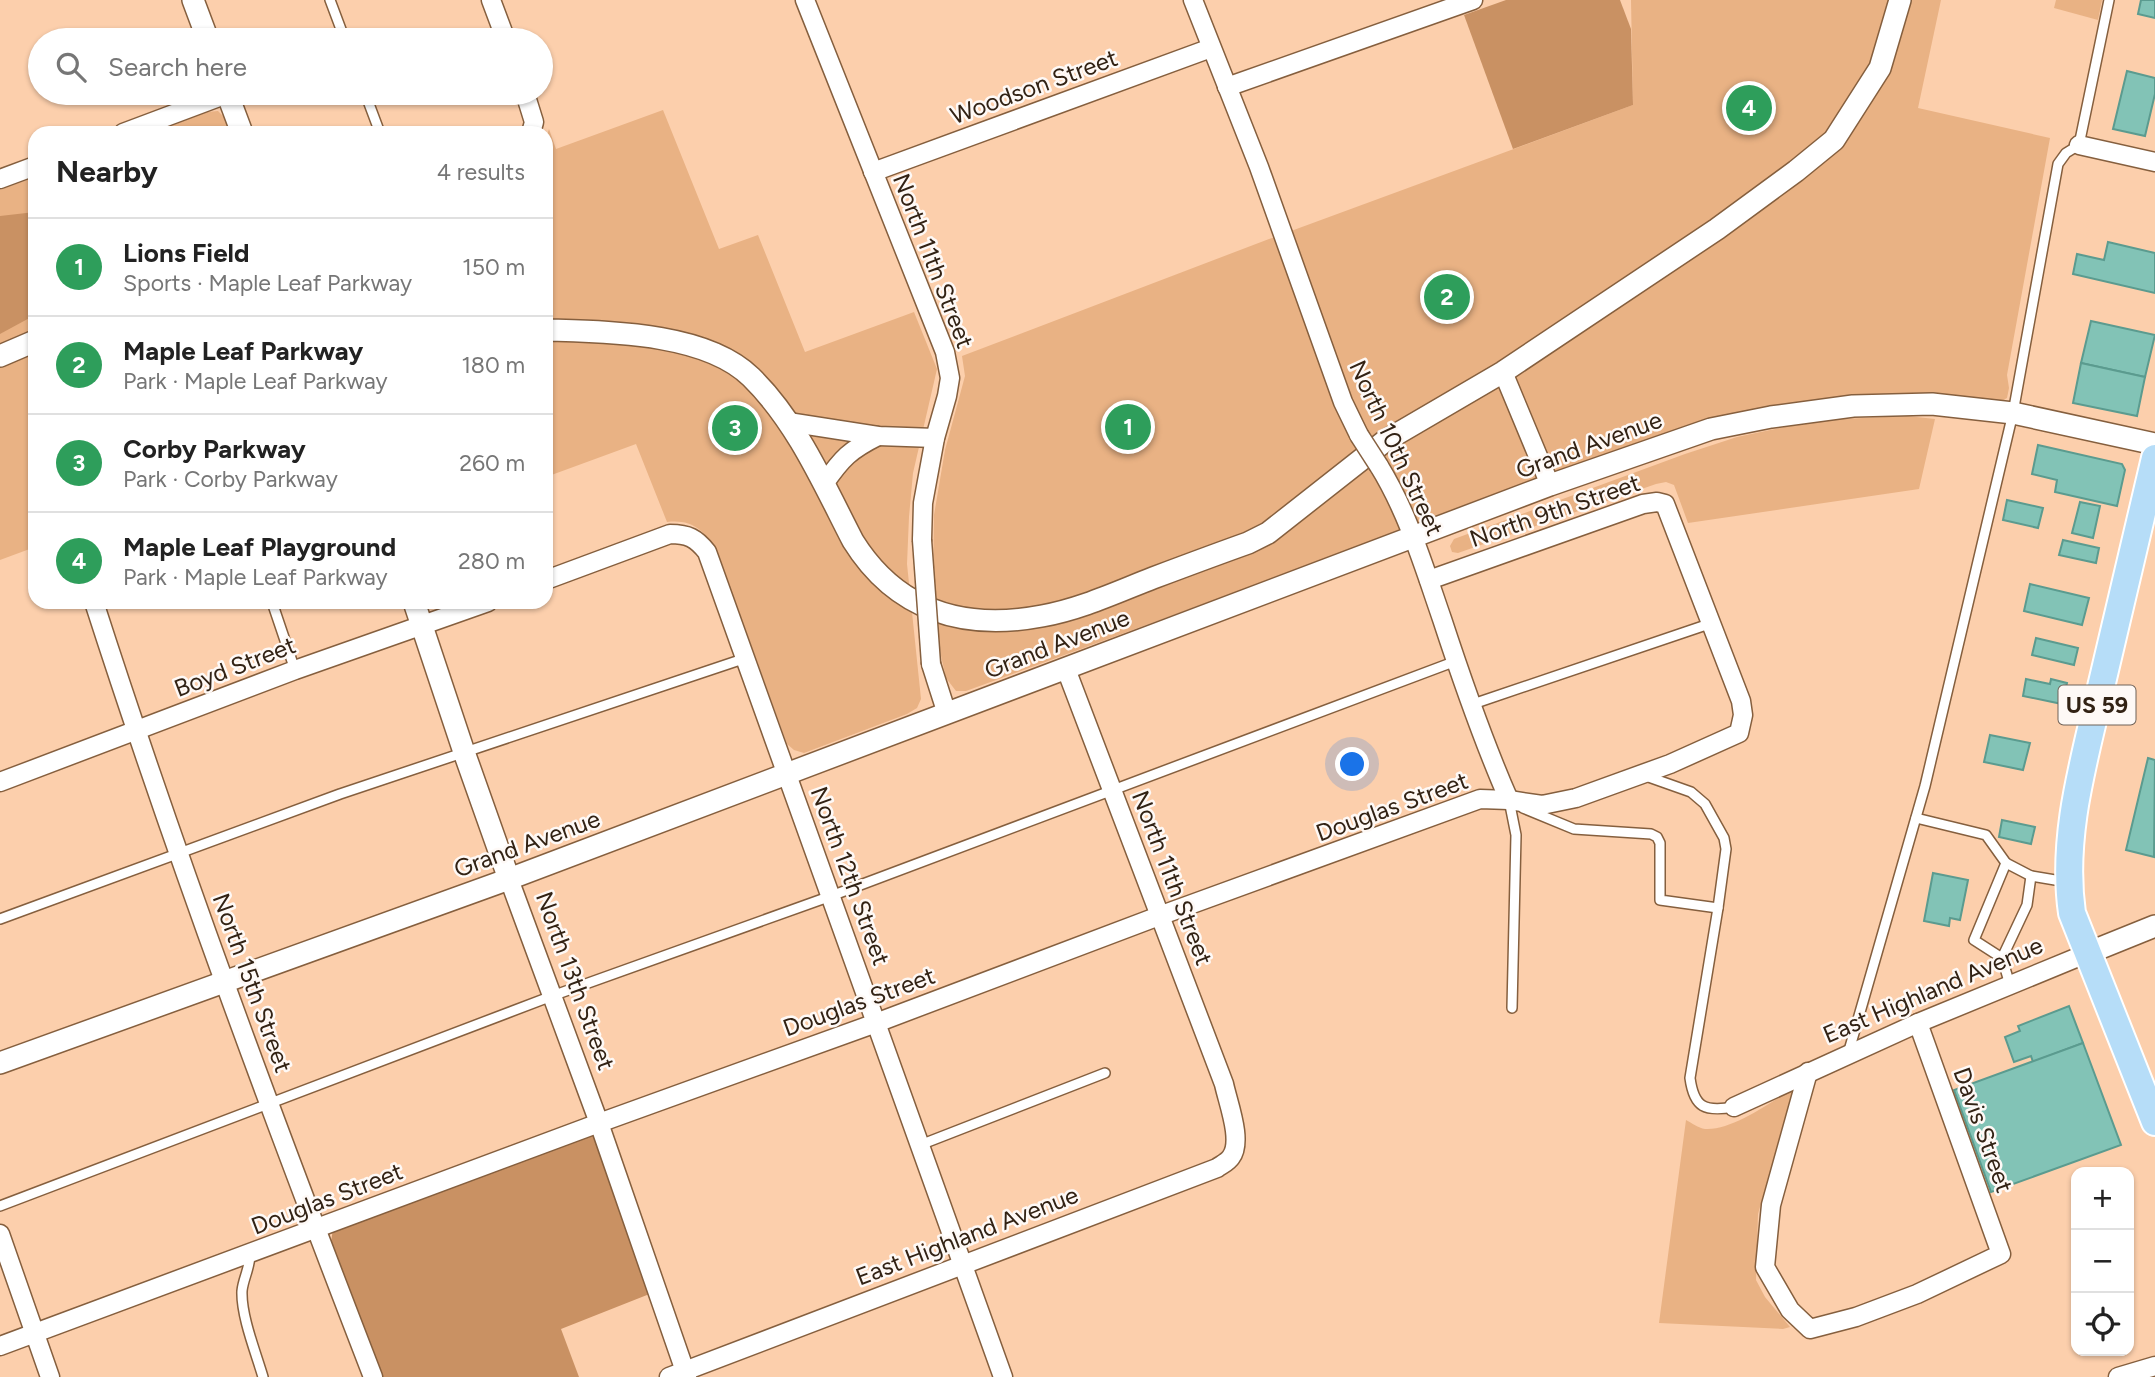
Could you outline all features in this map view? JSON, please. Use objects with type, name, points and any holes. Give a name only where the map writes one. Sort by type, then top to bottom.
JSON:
[{"type":"main road","name":"US 59","points":[[2155,458],[2076,793],[2068,857],[2072,913],[2155,1122]]},
{"type":"street","points":[[193,0],[204,28]]},
{"type":"street","points":[[491,0],[502,28]]},
{"type":"street","name":"North 11th Street","points":[[805,0],[944,352],[950,378],[923,503],[922,540],[931,664],[947,714]]},
{"type":"street","name":"North 10th Street","points":[[1194,0],[1259,167],[1343,402],[1359,435],[1398,499],[1509,800]]},
{"type":"street","points":[[1227,87],[1473,0]]},
{"type":"street","points":[[553,330],[606,332],[653,338],[694,346],[726,360],[750,376],[788,422],[864,558],[881,578],[920,606],[955,616],[993,620],[1041,616],[1084,605],[1248,543],[1284,523],[1385,440],[1503,372],[1717,229],[1834,140],[1880,68],[1900,0]]},
{"type":"street","name":"Woodson Street","points":[[873,172],[1211,48]]},
{"type":"street","points":[[141,126],[196,105]]},
{"type":"street","points":[[232,105],[239,126]]},
{"type":"street","points":[[529,105],[533,126]]},
{"type":"street","points":[[2079,145],[2155,162]]},
{"type":"street","points":[[0,179],[28,169]]},
{"type":"street","points":[[0,356],[28,344]]},
{"type":"street","points":[[1503,372],[1550,485]]},
{"type":"street","name":"Grand Avenue","points":[[0,1063],[509,879],[1550,485],[1711,429],[1771,417],[1853,406],[1931,404],[2013,414],[2155,444]]},
{"type":"street","points":[[788,422],[878,436],[935,438]]},
{"type":"street","points":[[824,484],[853,449],[878,436]]},
{"type":"street","name":"North 9th Street","points":[[1429,580],[1643,504],[1665,504],[1741,701],[1743,715],[1739,733]]},
{"type":"street","name":"North 12th Street","points":[[553,577],[670,534],[686,534],[698,541],[708,552],[1003,1377]]},
{"type":"street","name":"North 15th Street","points":[[96,609],[179,853],[316,1230],[373,1377]]},
{"type":"street","name":"North 13th Street","points":[[417,609],[509,879],[599,1123],[680,1375]]},
{"type":"street","name":"Boyd Street","points":[[0,782],[295,670],[469,609]]},
{"type":"street","name":"North 11th Street","points":[[1066,669],[1224,1084],[1229,1106]]},
{"type":"street","name":"Douglas Street","points":[[0,1346],[1480,799],[1542,805],[1576,798],[1642,775],[1739,733]]},
{"type":"street","name":"East Highland Avenue","points":[[1734,1107],[1918,1023],[2155,926]]},
{"type":"street","name":"Davis Street","points":[[1808,1072],[1770,1205],[1765,1267],[1790,1310],[1810,1329],[1856,1317],[1917,1294],[2001,1254],[1918,1023]]},
{"type":"street","name":"East Highland Avenue","points":[[680,1375],[1217,1168],[1231,1158],[1237,1146],[1229,1106]]},
{"type":"street","points":[[0,1234],[50,1377]]},
{"type":"street","points":[[2118,1377],[2155,1366]]},
{"type":"lane","points":[[331,0],[341,28]]},
{"type":"lane","points":[[1848,1054],[1916,818],[2013,414],[2058,164],[2067,153],[2079,145],[2109,0]]},
{"type":"lane","points":[[370,105],[377,126]]},
{"type":"lane","points":[[274,609],[295,670]]},
{"type":"lane","points":[[1473,704],[1712,623]]},
{"type":"lane","points":[[0,919],[340,794],[746,658]]},
{"type":"lane","points":[[0,1206],[552,996],[831,896],[1456,661]]},
{"type":"lane","points":[[1642,775],[1691,792],[1705,804],[1724,838],[1726,849],[1718,908],[1690,1078],[1692,1094],[1700,1105],[1717,1110],[1734,1107]]},
{"type":"lane","points":[[1509,800],[1533,814],[1574,830],[1651,834],[1657,837],[1660,843],[1660,900],[1718,908]]},
{"type":"lane","points":[[1509,800],[1516,835],[1512,1008]]},
{"type":"lane","points":[[1916,818],[1986,835],[2006,863],[2031,876],[2068,882]]},
{"type":"lane","points":[[2002,958],[1974,940],[2006,863]]},
{"type":"lane","points":[[2010,986],[2002,958],[2027,905],[2031,876]]},
{"type":"lane","points":[[920,1145],[1105,1073]]},
{"type":"lane","points":[[250,1254],[250,1267],[242,1288],[243,1303],[263,1377]]},
{"type":"shaded area","points":[[1506,0],[1620,0],[1631,29],[1633,105],[1513,149],[1464,15]]},
{"type":"shaded area","points":[[1631,0],[1941,0],[1918,108],[2050,138],[2007,375],[2007,398],[2000,402],[1798,403],[1737,413],[1688,426],[966,691],[956,691],[946,678],[937,638],[933,581],[934,515],[945,450],[965,376],[962,356],[1633,105]]},
{"type":"shaded area","points":[[2056,0],[2102,0],[2098,20],[2054,8]]},
{"type":"shaded area","points":[[663,110],[719,249],[758,235],[805,352],[914,312],[937,369],[913,473],[909,517],[907,564],[921,699],[917,708],[804,753],[794,750],[787,744],[717,551],[697,527],[684,522],[667,522],[636,444],[553,474],[553,140],[556,149]]},
{"type":"shaded area","points":[[218,111],[227,126],[170,126],[207,112]]},
{"type":"shaded area","points":[[28,180],[28,550],[0,560],[0,190]]},
{"type":"shaded area","points":[[28,213],[28,319],[0,334],[0,216]]},
{"type":"shaded area","points":[[1907,416],[1935,419],[1919,489],[1688,523],[1674,485],[1666,482],[1458,553],[1452,552],[1450,546],[1454,539],[1737,437],[1841,419]]},
{"type":"shaded area","points":[[1794,1088],[1758,1214],[1756,1280],[1765,1297],[1790,1327],[1783,1329],[1659,1323],[1686,1120],[1705,1129],[1727,1125],[1739,1121]]},
{"type":"shaded area","points":[[588,1133],[597,1137],[652,1293],[561,1329],[579,1377],[382,1377],[331,1242],[333,1229]]},
{"type":"building","points":[[2141,0],[2155,0],[2155,18],[2138,14]]},
{"type":"building","points":[[2127,71],[2155,78],[2155,94],[2145,136],[2113,129]]},
{"type":"building","points":[[2108,242],[2155,253],[2155,293],[2073,274],[2077,254],[2104,260]]},
{"type":"building","points":[[2091,321],[2155,335],[2145,377],[2081,363]]},
{"type":"building","points":[[2081,363],[2145,377],[2137,416],[2073,403]]},
{"type":"building","points":[[2038,445],[2122,464],[2125,470],[2117,506],[2055,492],[2057,480],[2032,474]]},
{"type":"building","points":[[2007,500],[2043,508],[2038,528],[2003,520]]},
{"type":"building","points":[[2080,502],[2100,506],[2093,538],[2072,533]]},
{"type":"building","points":[[2063,540],[2099,548],[2096,563],[2059,555]]},
{"type":"building","points":[[2030,584],[2089,598],[2082,625],[2024,611]]},
{"type":"building","points":[[2036,638],[2078,648],[2074,665],[2032,655]]},
{"type":"building","points":[[2026,679],[2050,684],[2051,679],[2067,683],[2062,704],[2023,696]]},
{"type":"building","points":[[1990,735],[2030,743],[2023,770],[1984,762]]},
{"type":"building","points":[[2148,758],[2155,760],[2154,857],[2126,850]]},
{"type":"building","points":[[2002,820],[2035,827],[2031,844],[1999,837]]},
{"type":"building","points":[[1933,873],[1968,880],[1960,920],[1950,918],[1949,926],[1924,921]]},
{"type":"building","points":[[2069,1006],[2083,1043],[2033,1062],[2031,1056],[2014,1062],[2005,1037],[2020,1031],[2018,1026]]},
{"type":"building","points":[[2083,1043],[2121,1145],[1991,1192],[1954,1090]]},
{"type":"place","name":"Maple Leaf Playground","points":[[1749,108]]},
{"type":"place","name":"Maple Leaf Parkway","points":[[1447,297]]},
{"type":"place","name":"Lions Field","points":[[1128,427]]},
{"type":"place","name":"Corby Parkway","points":[[735,428]]}]
